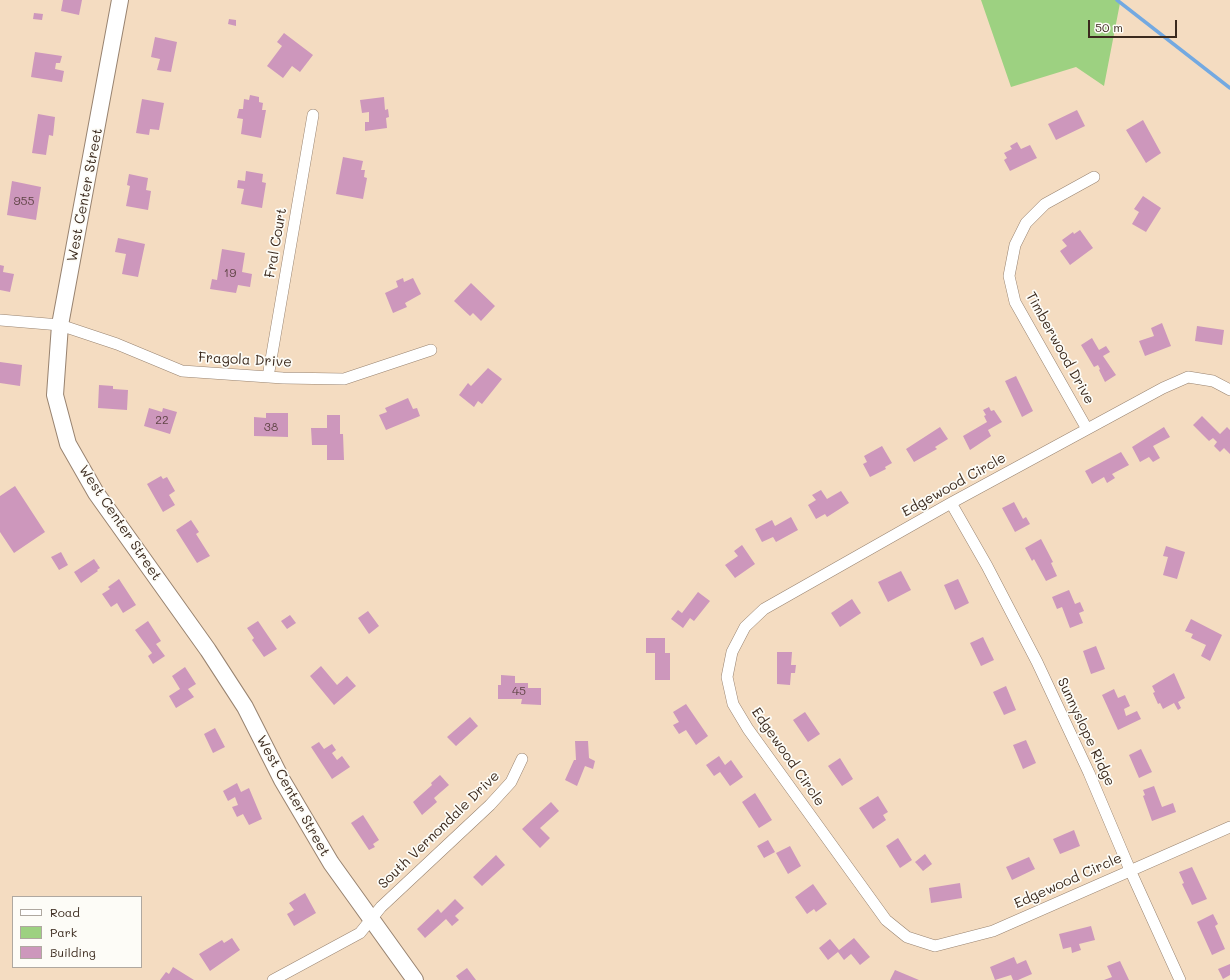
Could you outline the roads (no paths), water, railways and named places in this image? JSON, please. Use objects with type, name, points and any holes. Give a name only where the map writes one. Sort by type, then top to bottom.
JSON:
[{"type":"street","name":"West Center Street","points":[[120,0],[60,325],[54,395],[68,444],[96,493],[208,650],[245,707],[306,822],[330,863],[415,980]]},
{"type":"street","name":"Fral Court","points":[[268,377],[313,115]]},
{"type":"street","name":"Timberwood Drive","points":[[1087,429],[1015,302],[1009,276],[1015,245],[1026,223],[1045,204],[1094,177]]},
{"type":"street","name":"Fragola Drive","points":[[0,320],[60,325],[117,344],[182,371],[268,377],[344,379],[431,350]]},
{"type":"street","name":"Edgewood Circle","points":[[1230,390],[1213,382],[1188,377],[1163,388],[951,503],[764,609],[745,627],[732,652],[727,677],[733,704],[748,729],[886,920],[907,937],[935,946],[993,931],[1230,827]]},
{"type":"street","name":"Sunnyslope Ridge","points":[[951,503],[987,566],[1037,662],[1089,773],[1130,870],[1180,980]]},
{"type":"street","name":"South Vernondale Drive","points":[[273,980],[360,934],[381,907],[506,788],[511,782],[522,759]]},
{"type":"waterway","points":[[1117,0],[1230,88]]}]
